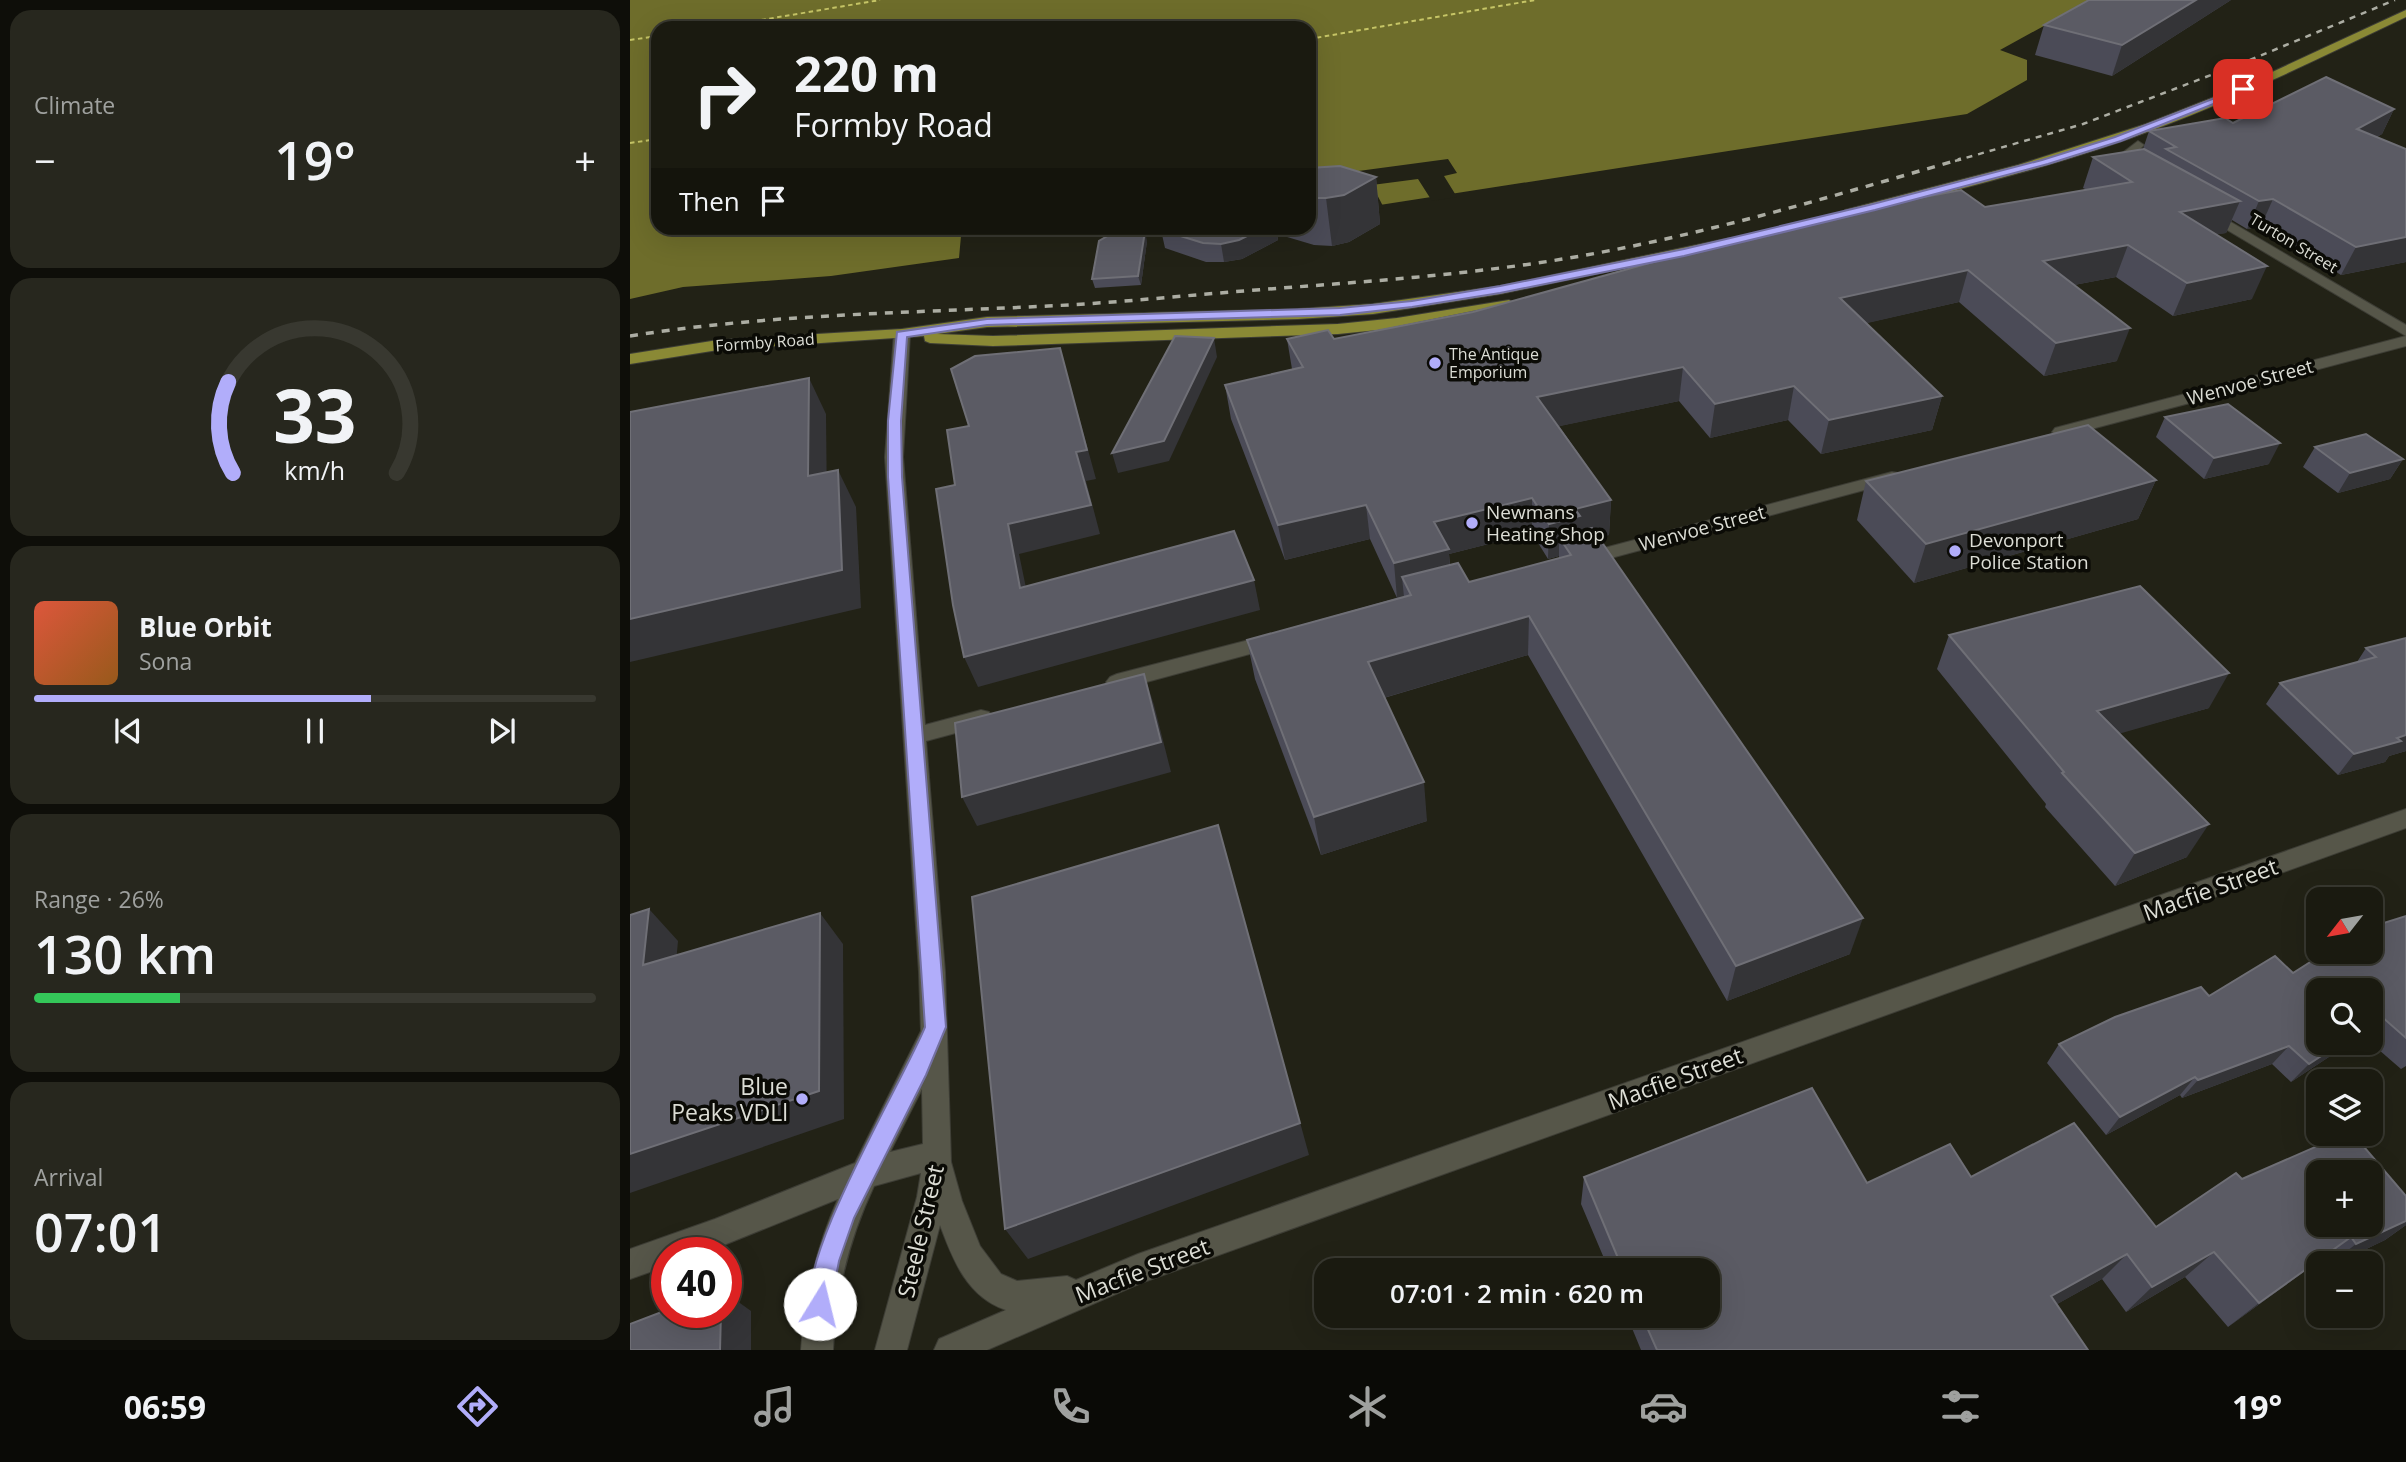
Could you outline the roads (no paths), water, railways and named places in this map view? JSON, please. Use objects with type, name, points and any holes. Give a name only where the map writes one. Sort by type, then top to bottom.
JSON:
[{"type":"main road","points":[[1831,218],[2045,162],[2118,139],[2255,84],[2406,13]]},
{"type":"main road","points":[[1844,226],[2013,183],[2138,145],[2224,112],[2406,25]]},
{"type":"main road","name":"Formby Road","points":[[630,359],[732,344],[902,334],[1000,321],[1298,314],[1373,309],[1500,290],[1750,237]]},
{"type":"main road","points":[[1645,274],[1739,252]]},
{"type":"main road","name":"Formby Road","points":[[902,334],[993,341],[1338,329],[1408,321],[1528,300]]},
{"type":"street","points":[[2122,169],[2155,180],[2128,157],[2128,151],[2138,145]]},
{"type":"street","name":"Turton Street","points":[[2198,206],[2406,331]]},
{"type":"street","name":"Steele Street","points":[[891,1350],[932,1197],[938,1154],[936,1027],[894,457],[902,334]]},
{"type":"street","name":"Wenvoe Street","points":[[2045,437],[2406,341]]},
{"type":"street","name":"Wenvoe Street","points":[[1567,563],[1911,472]]},
{"type":"street","points":[[1100,687],[1300,634]]},
{"type":"street","points":[[916,736],[993,715]]},
{"type":"street","name":"Macfie Street","points":[[950,1350],[1164,1260],[2406,818]]},
{"type":"street","name":"Steele Street","points":[[817,1350],[817,1331],[828,1261],[844,1214],[919,1068],[936,1027]]},
{"type":"street","points":[[630,1264],[715,1234],[863,1174],[938,1154],[957,1228],[968,1253],[992,1286],[1003,1293],[1031,1296],[1100,1286]]},
{"type":"railway","points":[[1955,161],[2083,124],[2245,62],[2395,0]]},
{"type":"railway","points":[[630,336],[734,323],[839,315],[1097,303],[1500,268],[1559,260],[1675,237],[1790,208],[1961,159]]},
{"type":"place","name":"The Antique Emporium","points":[[1435,363]]},
{"type":"place","name":"Newmans Heating Shop","points":[[1472,523]]},
{"type":"place","name":"Devonport Police Station","points":[[1955,551]]},
{"type":"place","name":"Blue Peaks VDLl","points":[[802,1099]]}]
